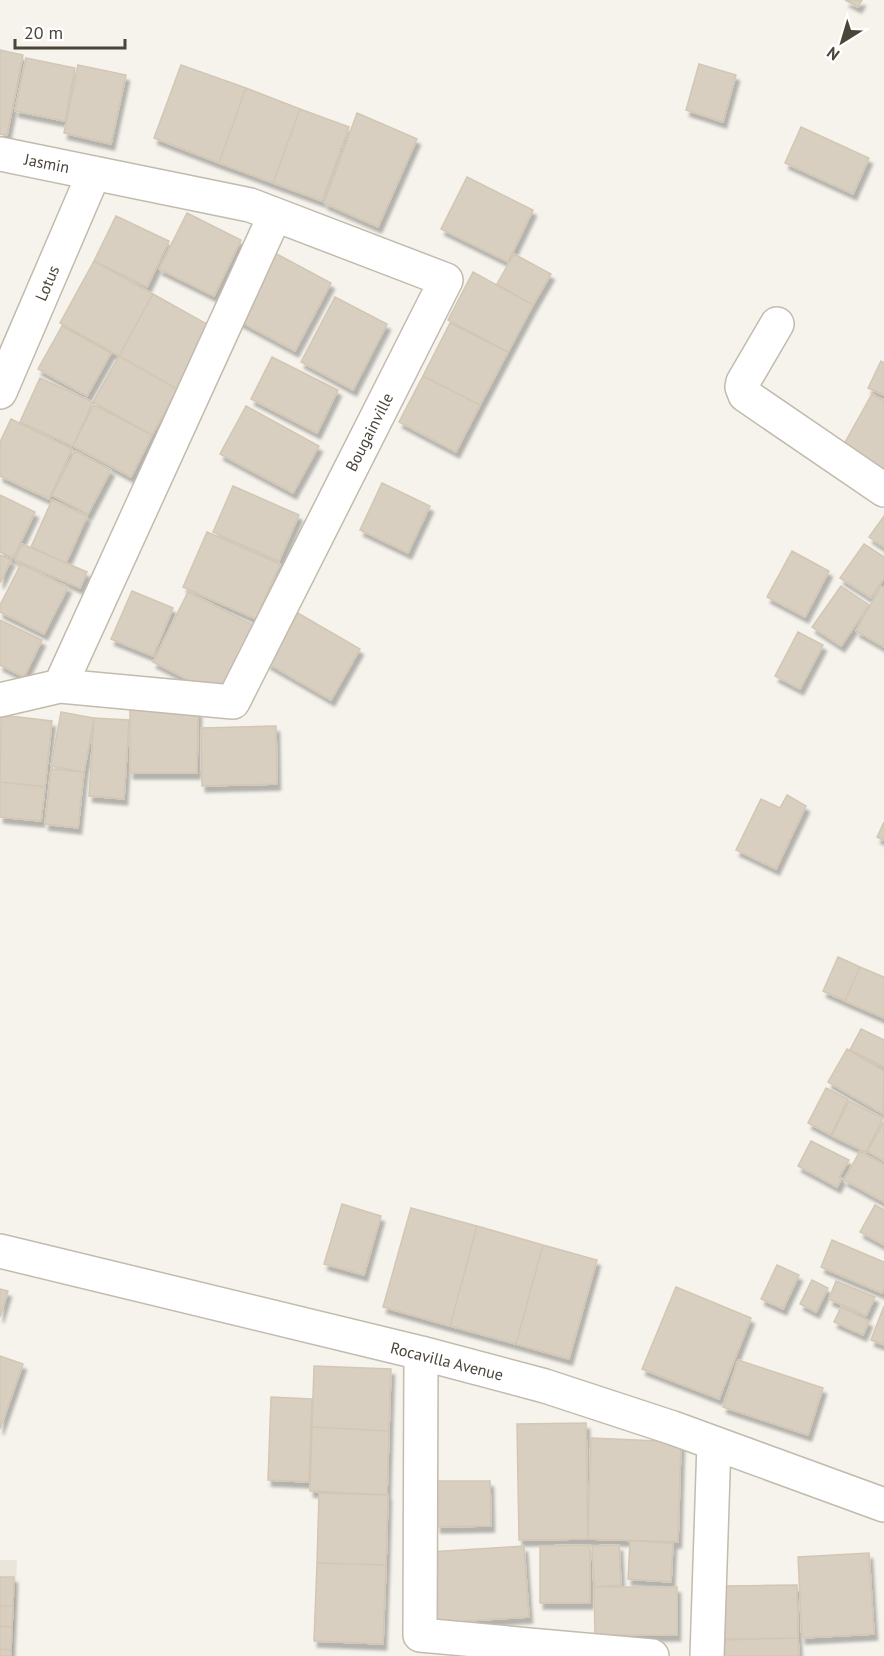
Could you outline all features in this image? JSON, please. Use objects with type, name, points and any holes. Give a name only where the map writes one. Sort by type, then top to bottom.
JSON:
[{"type":"street","name":"Jasmin","points":[[0,154],[94,173]]},
{"type":"street","name":"Bougainville","points":[[0,700],[60,686],[233,702],[446,280],[250,205],[94,173]]},
{"type":"street","name":"Lotus","points":[[1,387],[94,173]]},
{"type":"street","points":[[60,686],[275,215]]},
{"type":"street","points":[[777,324],[742,382],[745,395],[884,490]]},
{"type":"street","name":"Rocavilla Avenue","points":[[0,1251],[421,1353],[545,1386],[714,1443],[884,1505]]},
{"type":"street","points":[[421,1353],[420,1635],[652,1656]]},
{"type":"street","points":[[707,1656],[714,1443]]},
{"type":"shaded area","points":[[0,1560],[17,1560],[13,1656],[0,1656]]},
{"type":"building","points":[[845,0],[862,0],[858,7]]},
{"type":"building","points":[[0,50],[23,55],[7,135],[0,134]]},
{"type":"building","points":[[26,58],[75,68],[65,121],[15,111]]},
{"type":"building","points":[[699,64],[736,75],[723,122],[686,110]]},
{"type":"building","points":[[78,65],[126,75],[111,144],[64,133]]},
{"type":"building","points":[[181,65],[246,88],[219,163],[154,138]]},
{"type":"building","points":[[246,88],[300,109],[273,183],[219,163]]},
{"type":"building","points":[[300,109],[349,127],[322,201],[273,183]]},
{"type":"building","points":[[357,113],[417,139],[378,227],[324,203]]},
{"type":"building","points":[[801,127],[869,158],[853,194],[785,163]]},
{"type":"building","points":[[467,177],[533,210],[508,262],[441,229]]},
{"type":"building","points":[[187,213],[241,240],[214,296],[159,269]]},
{"type":"building","points":[[116,216],[169,241],[147,287],[94,261]]},
{"type":"building","points":[[273,252],[331,283],[295,351],[237,320]]},
{"type":"building","points":[[514,254],[551,274],[533,305],[497,284]]},
{"type":"building","points":[[94,261],[153,294],[119,356],[60,323]]},
{"type":"building","points":[[473,272],[533,305],[508,352],[448,320]]},
{"type":"building","points":[[153,294],[212,327],[177,389],[119,356]]},
{"type":"building","points":[[335,297],[387,324],[353,390],[301,362]]},
{"type":"building","points":[[450,323],[508,352],[480,405],[423,376]]},
{"type":"building","points":[[62,326],[111,353],[87,396],[38,369]]},
{"type":"building","points":[[119,356],[177,389],[152,435],[93,402]]},
{"type":"building","points":[[272,357],[338,390],[317,433],[251,399]]},
{"type":"building","points":[[881,361],[884,363],[884,395],[868,388]]},
{"type":"building","points":[[423,376],[480,405],[456,452],[399,422]]},
{"type":"building","points":[[40,378],[93,402],[73,446],[20,422]]},
{"type":"building","points":[[872,394],[884,401],[884,467],[879,476],[839,453]]},
{"type":"building","points":[[94,405],[152,435],[131,477],[73,446]]},
{"type":"building","points":[[246,406],[319,446],[293,493],[220,454]]},
{"type":"building","points":[[11,419],[72,449],[49,499],[0,476],[0,442]]},
{"type":"building","points":[[75,451],[111,470],[88,514],[52,495]]},
{"type":"building","points":[[382,483],[430,506],[408,553],[360,530]]},
{"type":"building","points":[[233,486],[299,515],[279,561],[213,532]]},
{"type":"building","points":[[0,495],[35,512],[13,558],[0,552]]},
{"type":"building","points":[[52,500],[87,516],[66,563],[31,547]]},
{"type":"building","points":[[884,516],[884,547],[869,537]]},
{"type":"building","points":[[207,532],[280,564],[256,619],[183,587]]},
{"type":"building","points":[[22,544],[87,572],[80,588],[15,560]]},
{"type":"building","points":[[864,544],[884,557],[884,578],[871,598],[840,578]]},
{"type":"building","points":[[792,551],[829,571],[805,617],[767,597]]},
{"type":"building","points":[[0,555],[11,560],[0,583]]},
{"type":"building","points":[[21,564],[68,587],[44,634],[0,612],[0,605]]},
{"type":"building","points":[[841,586],[869,605],[841,646],[812,627]]},
{"type":"building","points":[[881,586],[884,588],[884,647],[856,631]]},
{"type":"building","points":[[132,591],[173,608],[153,656],[111,639]]},
{"type":"building","points":[[188,592],[259,628],[224,698],[153,662]]},
{"type":"building","points":[[296,612],[360,649],[331,700],[267,663]]},
{"type":"building","points":[[0,620],[42,640],[24,677],[0,665]]},
{"type":"building","points":[[798,632],[823,645],[800,689],[775,676]]},
{"type":"building","points":[[130,710],[198,711],[197,773],[130,773]]},
{"type":"building","points":[[61,712],[94,718],[84,772],[51,766]]},
{"type":"building","points":[[1,715],[52,721],[45,787],[0,782]]},
{"type":"building","points":[[94,718],[129,720],[124,799],[89,796]]},
{"type":"building","points":[[276,726],[277,784],[202,786],[201,728]]},
{"type":"building","points":[[51,769],[84,772],[78,828],[45,824]]},
{"type":"building","points":[[0,782],[45,787],[41,821],[0,817]]},
{"type":"building","points":[[787,795],[806,806],[776,869],[736,850],[761,799],[780,808]]},
{"type":"building","points":[[884,822],[884,840],[877,837]]},
{"type":"building","points":[[838,957],[860,967],[845,1001],[823,991]]},
{"type":"building","points":[[860,967],[884,977],[884,1018],[845,1001]]},
{"type":"building","points":[[861,1029],[884,1040],[884,1067],[850,1050]]},
{"type":"building","points":[[847,1049],[884,1071],[883,1114],[828,1082]]},
{"type":"building","points":[[826,1088],[848,1099],[831,1135],[808,1123]]},
{"type":"building","points":[[849,1101],[883,1118],[866,1152],[832,1136]]},
{"type":"building","points":[[884,1122],[884,1161],[867,1151]]},
{"type":"building","points":[[811,1141],[849,1160],[839,1177],[842,1178],[837,1187],[798,1166]]},
{"type":"building","points":[[860,1151],[884,1165],[884,1202],[844,1180]]},
{"type":"building","points":[[342,1204],[381,1216],[364,1275],[324,1264]]},
{"type":"building","points":[[875,1205],[884,1210],[884,1245],[860,1232]]},
{"type":"building","points":[[411,1208],[477,1226],[450,1326],[383,1307]]},
{"type":"building","points":[[477,1226],[543,1245],[516,1344],[450,1326]]},
{"type":"building","points":[[832,1240],[884,1262],[882,1293],[821,1267]]},
{"type":"building","points":[[543,1245],[597,1260],[569,1359],[516,1344]]},
{"type":"building","points":[[777,1265],[799,1275],[783,1309],[761,1299]]},
{"type":"building","points":[[812,1280],[828,1288],[816,1312],[800,1304]]},
{"type":"building","points":[[836,1281],[875,1297],[866,1316],[829,1299]]},
{"type":"building","points":[[676,1287],[751,1318],[719,1399],[642,1369]]},
{"type":"building","points":[[0,1289],[8,1291],[0,1317]]},
{"type":"building","points":[[884,1306],[884,1345],[871,1340]]},
{"type":"building","points":[[841,1307],[869,1321],[863,1335],[834,1322]]},
{"type":"building","points":[[0,1356],[23,1364],[0,1429]]},
{"type":"building","points":[[738,1360],[823,1388],[808,1435],[723,1407]]},
{"type":"building","points":[[314,1366],[391,1369],[389,1431],[312,1427]]},
{"type":"building","points":[[271,1397],[312,1399],[309,1482],[268,1480]]},
{"type":"building","points":[[586,1423],[588,1539],[519,1540],[517,1424]]},
{"type":"building","points":[[312,1427],[389,1431],[387,1495],[310,1491]]},
{"type":"building","points":[[591,1438],[681,1442],[678,1542],[588,1539]]},
{"type":"building","points":[[436,1481],[490,1481],[491,1526],[437,1527]]},
{"type":"building","points":[[319,1493],[388,1495],[386,1565],[317,1563]]},
{"type":"building","points":[[630,1541],[673,1543],[671,1582],[628,1579]]},
{"type":"building","points":[[590,1545],[590,1603],[540,1603],[540,1546]]},
{"type":"building","points":[[619,1545],[621,1585],[594,1587],[592,1546]]},
{"type":"building","points":[[524,1546],[529,1617],[434,1623],[429,1552]]},
{"type":"building","points":[[869,1553],[874,1634],[802,1638],[798,1557]]},
{"type":"building","points":[[317,1563],[386,1565],[383,1644],[314,1641]]},
{"type":"building","points":[[0,1577],[14,1577],[13,1606],[0,1606]]},
{"type":"building","points":[[797,1585],[798,1638],[724,1639],[723,1586]]},
{"type":"building","points":[[594,1587],[677,1587],[677,1635],[595,1635]]},
{"type":"building","points":[[0,1606],[13,1606],[12,1627],[0,1626]]},
{"type":"building","points":[[0,1626],[12,1627],[11,1650],[0,1649]]},
{"type":"building","points":[[798,1638],[799,1656],[725,1656],[724,1640]]},
{"type":"building","points":[[0,1649],[11,1650],[11,1656],[0,1656]]}]
